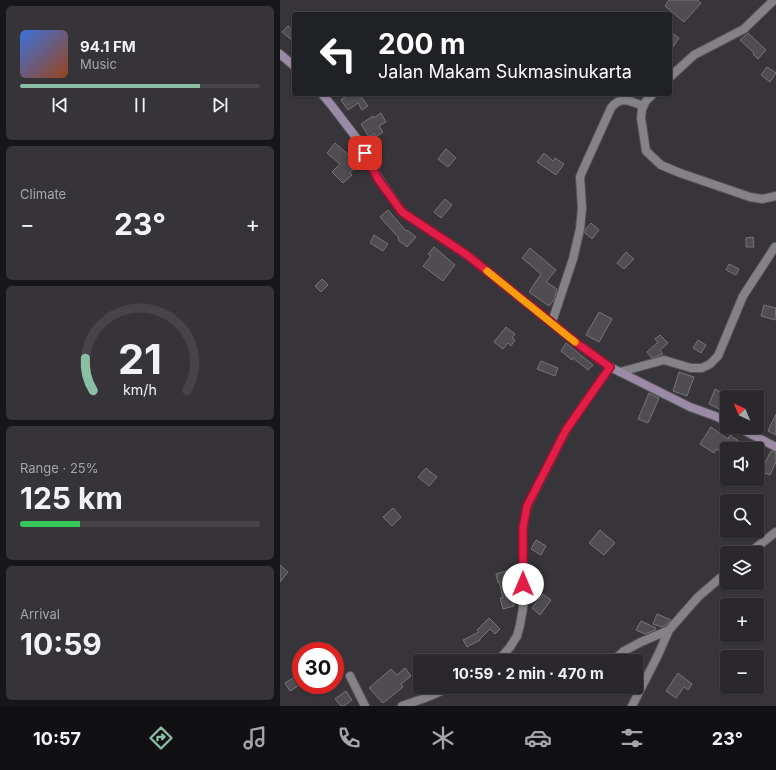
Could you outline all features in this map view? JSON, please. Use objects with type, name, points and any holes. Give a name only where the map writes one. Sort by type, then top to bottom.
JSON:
[{"type":"street","points":[[672,75],[694,55],[744,29],[774,0]]},
{"type":"street","points":[[280,54],[292,64]]},
{"type":"street","points":[[324,96],[358,140],[378,179],[402,212],[467,255],[578,344],[610,367],[690,407],[720,418]]},
{"type":"street","points":[[651,96],[643,106],[641,118],[646,151],[661,165],[750,197],[762,199],[776,196]]},
{"type":"street","points":[[552,322],[573,258],[580,230],[582,208],[580,178],[582,172],[615,102],[622,100],[643,106]]},
{"type":"street","points":[[620,372],[664,360],[691,368],[702,368],[714,360],[718,356],[743,296],[774,247]]},
{"type":"street","points":[[504,654],[517,636],[523,608],[523,528],[527,506],[566,430],[610,367]]},
{"type":"street","points":[[751,434],[776,446]]},
{"type":"street","points":[[758,546],[776,532]]},
{"type":"street","points":[[632,706],[669,630],[698,597],[720,578]]},
{"type":"street","points":[[621,654],[641,642],[669,630]]},
{"type":"street","points":[[350,676],[365,706]]},
{"type":"street","points":[[402,706],[434,694]]},
{"type":"building","points":[[669,0],[697,0],[701,3],[684,22],[665,6]]},
{"type":"building","points":[[288,26],[292,29],[292,40],[282,32]]},
{"type":"building","points":[[672,33],[679,38],[672,48]]},
{"type":"building","points":[[748,33],[766,50],[758,59],[753,54],[754,53],[740,40]]},
{"type":"building","points":[[767,67],[776,73],[770,82],[761,75]]},
{"type":"building","points":[[346,96],[360,96],[368,106],[362,110],[358,103],[348,110],[341,100]]},
{"type":"building","points":[[381,113],[386,122],[379,126],[383,132],[376,137],[374,134],[369,137],[361,124],[373,116],[374,118]]},
{"type":"building","points":[[335,143],[352,158],[356,154],[362,160],[350,173],[352,175],[343,183],[332,172],[340,164],[327,153]]},
{"type":"building","points":[[446,149],[456,158],[448,167],[438,159]]},
{"type":"building","points":[[544,153],[553,161],[555,158],[564,164],[556,175],[537,162]]},
{"type":"building","points":[[445,199],[452,205],[441,218],[434,212]]},
{"type":"building","points":[[388,210],[406,231],[407,230],[416,237],[407,247],[398,240],[399,238],[380,217]]},
{"type":"building","points":[[591,223],[599,230],[592,239],[585,233],[585,230]]},
{"type":"building","points":[[374,235],[388,244],[383,251],[370,243]]},
{"type":"building","points":[[753,237],[754,247],[746,247],[746,238]]},
{"type":"building","points":[[434,247],[455,265],[443,281],[423,266],[431,256],[428,254]]},
{"type":"building","points":[[530,248],[556,270],[546,282],[557,289],[554,300],[549,306],[529,292],[541,274],[522,258]]},
{"type":"building","points":[[626,252],[634,259],[624,269],[617,263]]},
{"type":"building","points":[[729,264],[739,269],[736,275],[726,270]]},
{"type":"building","points":[[322,279],[328,285],[321,292],[315,286]]},
{"type":"building","points":[[764,305],[776,308],[775,320],[761,316]]},
{"type":"building","points":[[599,312],[612,319],[599,342],[586,335]]},
{"type":"building","points":[[506,327],[515,334],[512,338],[515,340],[511,346],[508,343],[503,349],[494,342]]},
{"type":"building","points":[[660,335],[668,343],[660,350],[663,354],[652,358],[647,352],[658,342],[655,339]]},
{"type":"building","points":[[698,340],[706,345],[701,353],[693,348]]},
{"type":"building","points":[[566,343],[593,365],[588,370],[561,351]]},
{"type":"building","points":[[541,361],[558,368],[555,376],[537,369]]},
{"type":"building","points":[[679,372],[694,377],[687,396],[673,391]]},
{"type":"building","points":[[715,389],[720,392],[720,410],[709,404]]},
{"type":"building","points":[[649,393],[659,398],[648,423],[638,419]]},
{"type":"building","points":[[776,414],[776,435],[768,431]]},
{"type":"building","points":[[711,427],[728,439],[730,435],[740,442],[720,442],[720,451],[716,449],[714,453],[700,444]]},
{"type":"building","points":[[771,451],[776,452],[776,462],[770,475],[764,472],[764,465]]},
{"type":"building","points":[[426,468],[437,477],[429,486],[418,477]]},
{"type":"building","points":[[393,508],[401,517],[392,526],[383,517]]},
{"type":"building","points":[[600,530],[615,543],[604,555],[589,543]]},
{"type":"building","points":[[536,540],[546,546],[541,555],[531,549]]},
{"type":"building","points":[[280,565],[288,572],[280,582]]},
{"type":"building","points":[[512,569],[514,578],[511,579],[514,594],[511,595],[514,606],[503,609],[500,598],[503,598],[496,574]]},
{"type":"building","points":[[543,594],[551,600],[540,615],[532,608]]},
{"type":"building","points":[[657,614],[671,620],[662,627],[653,624]]},
{"type":"building","points":[[489,618],[500,629],[495,634],[490,629],[480,640],[467,647],[463,640],[479,632],[477,630]]},
{"type":"building","points":[[641,621],[656,628],[655,630],[645,634],[636,630]]},
{"type":"building","points":[[405,668],[411,676],[401,684],[403,687],[383,703],[369,688],[391,669],[397,675]]},
{"type":"building","points":[[678,673],[692,684],[688,690],[684,687],[676,698],[666,691]]},
{"type":"building","points":[[292,679],[292,690],[290,691],[285,683]]},
{"type":"building","points":[[346,691],[352,700],[344,706],[341,706],[335,699],[344,694]]},
{"type":"slow traffic","points":[[487,271],[575,342]]},
{"type":"route","points":[[365,153],[378,179],[402,212],[467,255],[578,344],[610,367],[566,430],[527,506],[523,528],[523,584]]}]
